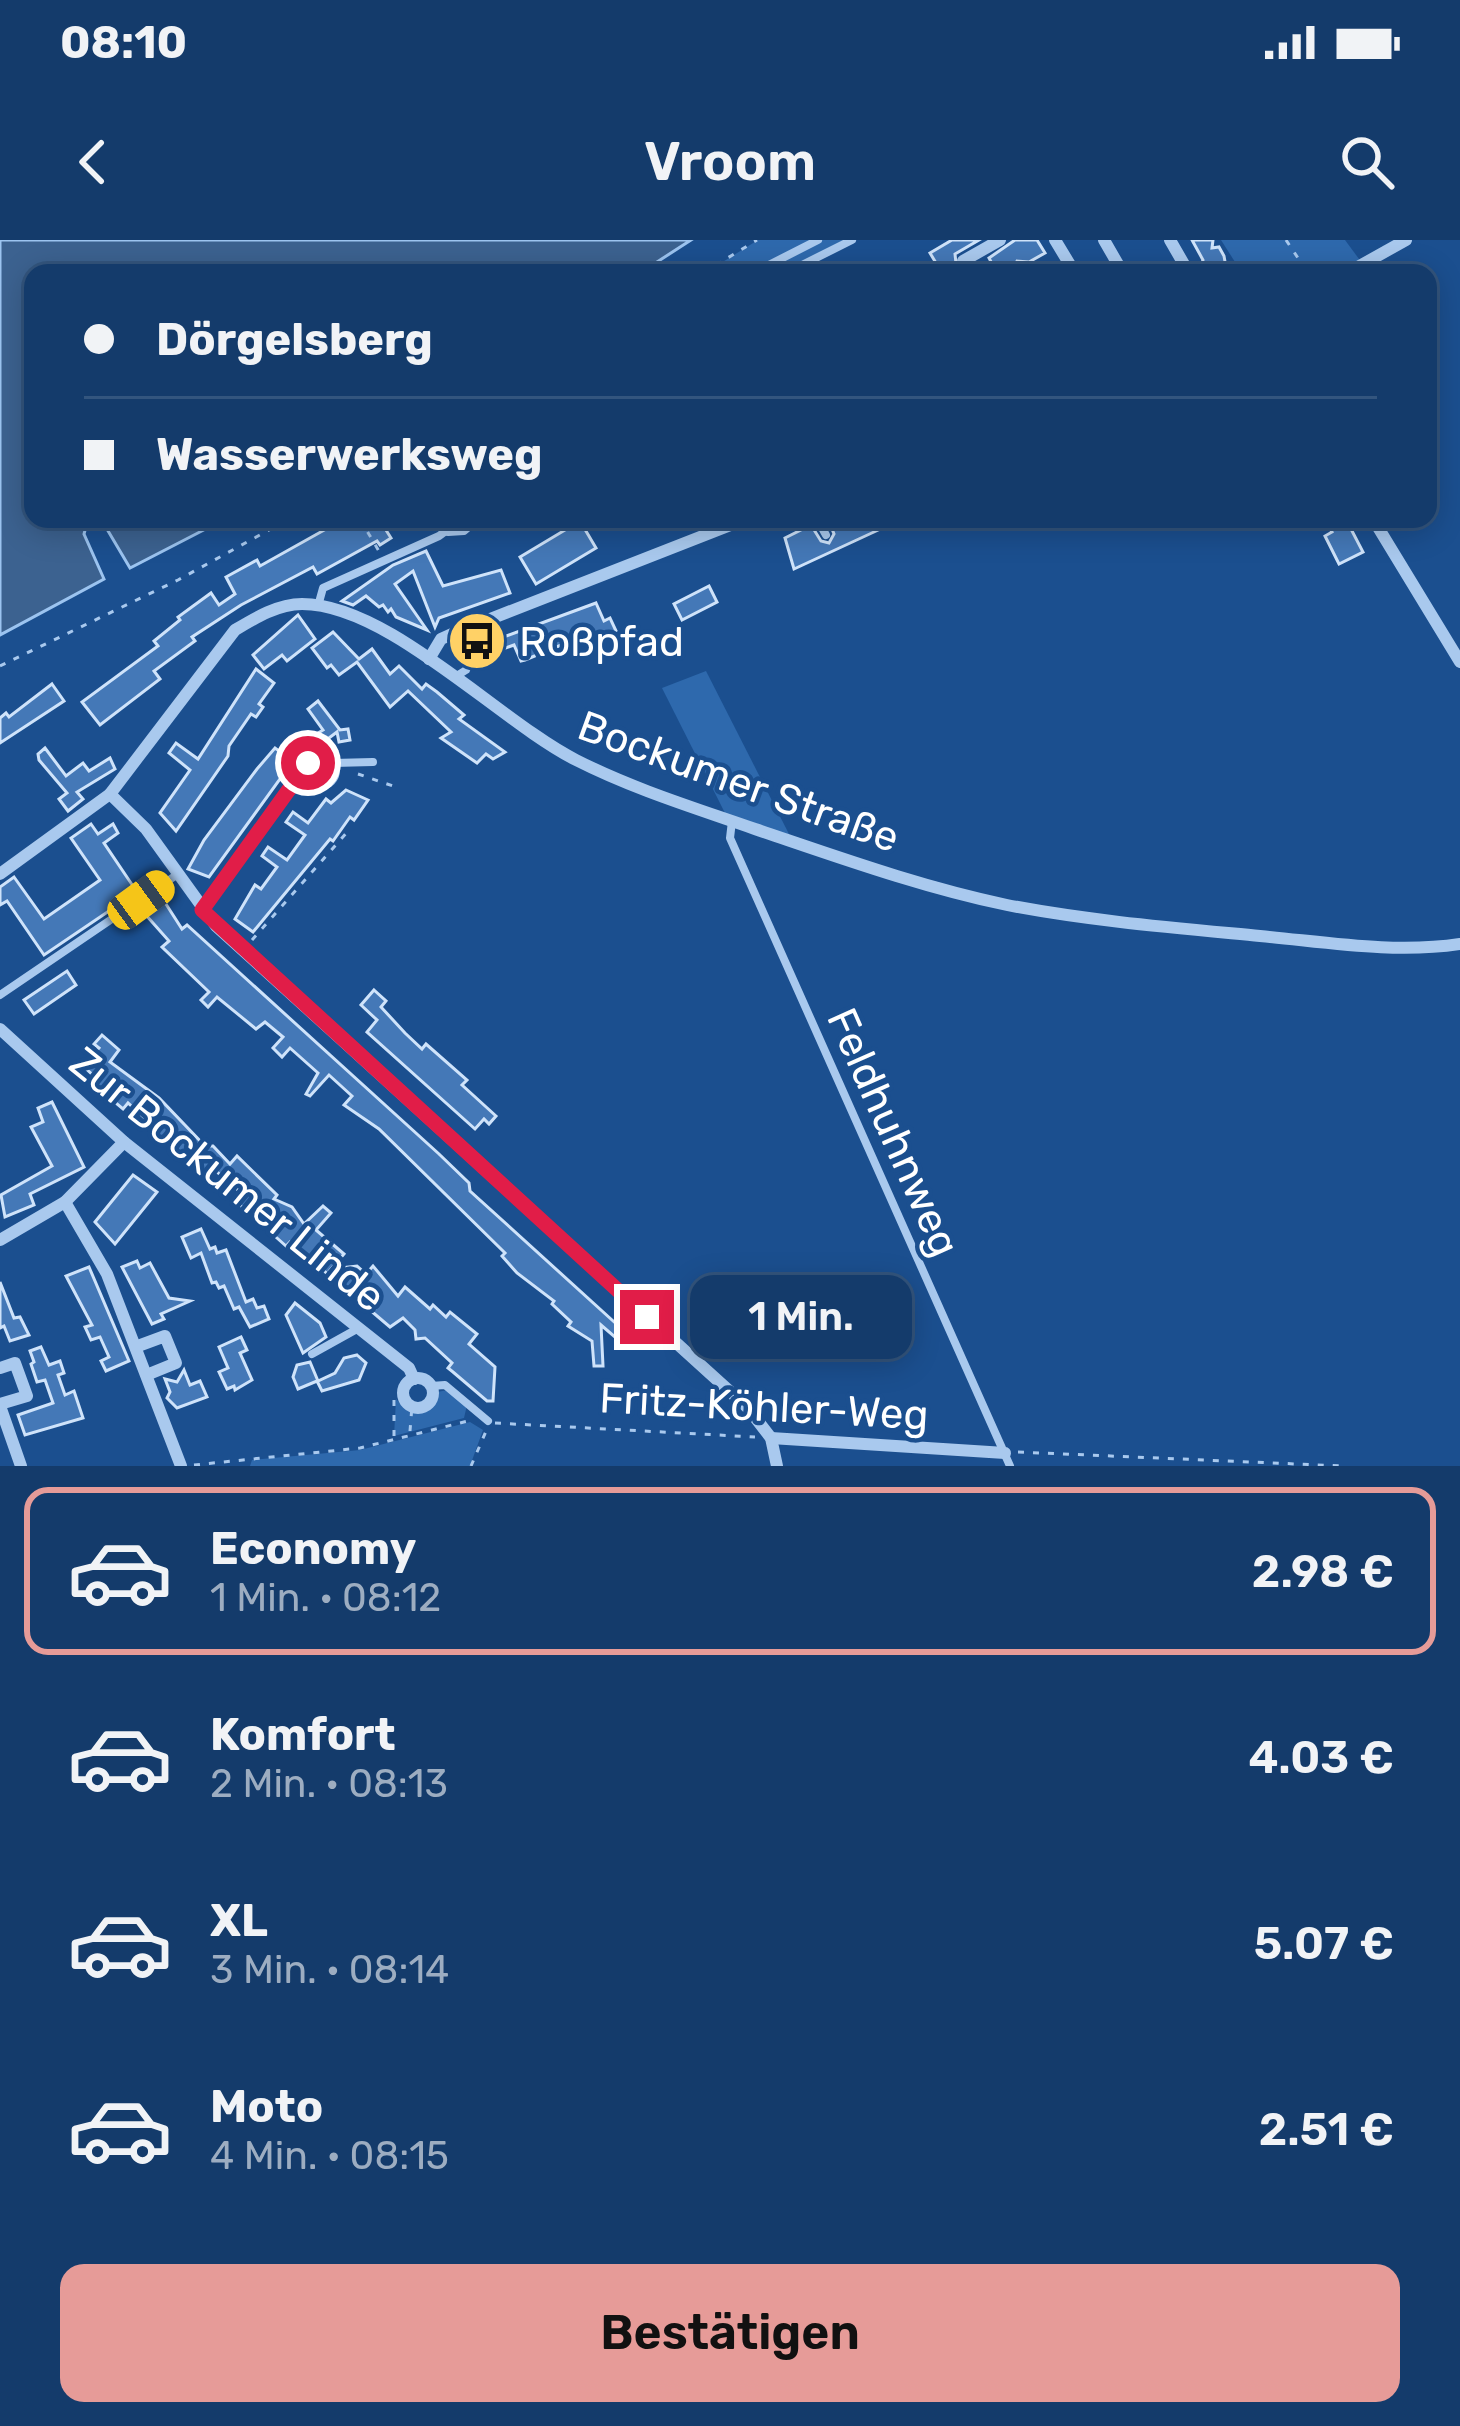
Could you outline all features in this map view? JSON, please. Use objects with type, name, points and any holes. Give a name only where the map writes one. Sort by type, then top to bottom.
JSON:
[{"type":"street","points":[[964,264],[1000,240]]},
{"type":"street","points":[[1363,264],[1406,240]]},
{"type":"street","points":[[428,659],[441,639],[452,634],[723,528]]},
{"type":"street","points":[[1378,528],[1460,662]]},
{"type":"street","points":[[0,874],[110,794],[236,630],[288,606],[318,606]]},
{"type":"street","name":"Bockumer Straße","points":[[318,606],[367,623],[428,659],[558,751],[732,821],[947,890],[1064,915],[1393,948],[1460,944]]},
{"type":"street","points":[[202,910],[298,777],[316,757],[333,763],[334,774],[327,783],[316,784],[306,772]]},
{"type":"street","points":[[110,794],[146,830],[202,910],[243,950],[747,1407],[771,1438],[777,1466]]},
{"type":"street","name":"Zur Bockumer Linde","points":[[0,1029],[124,1142],[409,1368],[414,1378],[431,1386]]},
{"type":"street","points":[[0,1240],[65,1202],[124,1142]]},
{"type":"street","points":[[65,1202],[107,1274],[184,1466]]},
{"type":"street","points":[[138,1346],[165,1336],[176,1363],[149,1374]]},
{"type":"street","points":[[0,1368],[15,1364],[27,1396],[0,1405],[21,1466]]},
{"type":"street","points":[[414,1378],[406,1383],[407,1401],[429,1403],[431,1386]]},
{"type":"street","name":"Fritz-Köhler-Weg","points":[[771,1438],[1008,1460]]},
{"type":"lane","points":[[771,264],[818,240]]},
{"type":"lane","points":[[804,264],[852,240]]},
{"type":"lane","points":[[318,606],[323,588],[451,528]]},
{"type":"lane","points":[[446,532],[467,528]]},
{"type":"lane","points":[[822,528],[826,536]]},
{"type":"lane","points":[[452,634],[473,651],[466,670],[455,677]]},
{"type":"lane","points":[[333,763],[373,762]]},
{"type":"lane","name":"Feldhuhnweg","points":[[732,821],[730,838],[1008,1460]]},
{"type":"lane","points":[[0,995],[178,874]]},
{"type":"lane","points":[[312,1354],[358,1328]]},
{"type":"lane","name":"Zur Bockumer Linde","points":[[431,1386],[445,1384],[488,1421]]},
{"type":"path","points":[[718,264],[757,240]]},
{"type":"path","points":[[0,666],[178,580],[273,528]]},
{"type":"path","points":[[365,528],[384,560]]},
{"type":"path","points":[[360,760],[358,773],[393,786]]},
{"type":"path","points":[[243,950],[349,830]]},
{"type":"path","points":[[394,1437],[394,1398],[407,1401],[410,1432]]},
{"type":"path","points":[[471,1466],[488,1421]]},
{"type":"path","name":"Fritz-Köhler-Weg","points":[[184,1466],[360,1448],[410,1432],[488,1421],[771,1438]]},
{"type":"path","points":[[247,1466],[250,1458]]},
{"type":"path","points":[[1008,1460],[1343,1466]]},
{"type":"shaded area","points":[[0,240],[691,240],[654,264],[24,264],[24,528],[86,528],[104,579],[0,635]]},
{"type":"shaded area","points":[[758,240],[844,240],[797,264],[719,264]]},
{"type":"shaded area","points":[[1221,240],[1345,240],[1362,263],[1360,264],[1236,264]]},
{"type":"shaded area","points":[[106,528],[208,528],[130,568]]},
{"type":"shaded area","points":[[706,671],[791,838],[727,817],[662,688]]},
{"type":"shaded area","points":[[448,1390],[467,1405],[464,1418],[394,1436],[396,1399],[407,1410],[421,1413],[433,1406],[437,1392]]},
{"type":"shaded area","points":[[470,1422],[483,1430],[470,1466],[250,1466],[252,1460],[360,1450]]},
{"type":"building","points":[[952,240],[979,240],[955,254],[956,264],[937,264],[930,253]]},
{"type":"building","points":[[1015,240],[1037,240],[1045,253],[1016,264],[992,264],[989,258]]},
{"type":"building","points":[[1192,240],[1213,240],[1212,248],[1219,247],[1225,264],[1201,264]]},
{"type":"building","points":[[328,528],[385,528],[391,538],[317,574],[313,567],[241,605],[192,637],[195,641],[154,671],[160,679],[100,725],[82,702],[158,646],[154,641],[178,617],[211,593],[219,605],[235,594],[226,577],[257,560],[260,566]]},
{"type":"building","points":[[568,528],[584,528],[596,548],[536,584],[520,557]]},
{"type":"building","points":[[813,528],[821,541],[829,543],[832,528],[883,528],[794,569],[785,538]]},
{"type":"building","points":[[1330,528],[1354,528],[1363,552],[1339,564],[1325,536],[1332,532]]},
{"type":"building","points":[[426,551],[443,586],[501,570],[510,593],[439,618],[435,627],[413,571],[395,584],[427,630],[396,617],[391,609],[388,612],[366,596],[353,605],[342,601],[393,565]]},
{"type":"building","points":[[709,586],[717,602],[682,620],[674,604]]},
{"type":"building","points":[[596,603],[604,621],[610,618],[617,633],[587,644],[583,636],[521,661],[514,645],[481,657],[479,646]]},
{"type":"building","points":[[298,615],[315,639],[287,661],[282,655],[264,669],[253,655]]},
{"type":"building","points":[[333,632],[359,659],[372,649],[390,674],[399,666],[422,689],[426,684],[464,715],[459,719],[505,752],[493,759],[486,754],[477,763],[441,738],[451,732],[408,691],[390,707],[357,662],[339,675],[331,665],[327,668],[312,648]]},
{"type":"building","points":[[256,669],[274,683],[259,704],[263,707],[256,717],[251,714],[176,831],[160,813],[190,770],[169,753],[176,743],[198,759]]},
{"type":"building","points":[[52,684],[64,701],[0,743],[0,718],[6,713],[9,717]]},
{"type":"building","points":[[318,701],[340,730],[348,729],[350,740],[339,742],[337,732],[325,741],[318,733],[323,730],[308,709]]},
{"type":"building","points":[[283,746],[292,753],[293,761],[209,877],[188,869],[257,769],[275,748],[279,751]]},
{"type":"building","points":[[45,748],[66,776],[83,763],[89,771],[110,758],[115,769],[77,792],[83,799],[68,811],[59,799],[67,793],[39,760]]},
{"type":"building","points":[[346,790],[368,800],[354,820],[350,817],[330,839],[253,932],[235,919],[255,885],[261,889],[277,867],[262,856],[268,847],[287,860],[305,835],[286,822],[293,812],[308,823],[326,799],[331,803]]},
{"type":"building","points":[[91,824],[98,834],[113,824],[118,833],[104,843],[137,892],[44,955],[7,901],[0,905],[0,887],[14,877],[44,919],[100,880],[71,838]]},
{"type":"building","points":[[164,901],[182,929],[187,925],[439,1154],[469,1183],[470,1191],[623,1330],[616,1338],[601,1325],[603,1366],[594,1366],[592,1341],[568,1326],[571,1322],[554,1301],[517,1273],[502,1256],[505,1253],[379,1129],[344,1105],[352,1096],[329,1075],[310,1096],[306,1094],[318,1073],[290,1048],[282,1057],[273,1048],[283,1037],[265,1022],[256,1029],[217,997],[208,1007],[201,1000],[209,992],[162,947],[169,941],[145,914]]},
{"type":"building","points":[[67,971],[76,985],[34,1014],[24,1000]]},
{"type":"building","points":[[374,990],[386,1001],[381,1007],[405,1033],[422,1049],[426,1044],[467,1080],[462,1085],[496,1116],[489,1124],[484,1119],[475,1129],[367,1032],[377,1020],[361,1005]]},
{"type":"building","points":[[102,1035],[119,1050],[110,1062],[159,1098],[205,1146],[213,1146],[230,1164],[237,1156],[277,1195],[274,1199],[292,1207],[304,1224],[323,1206],[331,1213],[316,1230],[344,1254],[331,1269],[357,1266],[366,1274],[373,1266],[398,1296],[405,1287],[430,1309],[433,1305],[446,1317],[450,1312],[477,1334],[469,1344],[495,1367],[493,1401],[448,1368],[452,1363],[425,1338],[416,1339],[415,1330],[403,1318],[390,1327],[290,1242],[286,1246],[268,1230],[238,1203],[244,1195],[216,1171],[209,1179],[146,1127],[150,1123],[128,1103],[123,1109],[92,1083],[96,1078],[83,1066],[99,1048],[94,1044]]},
{"type":"building","points":[[52,1102],[84,1167],[30,1194],[34,1205],[5,1217],[1,1195],[52,1166],[31,1127],[43,1122],[38,1108]]},
{"type":"building","points":[[133,1175],[157,1192],[115,1244],[95,1222]]},
{"type":"building","points":[[201,1229],[210,1249],[226,1250],[246,1302],[253,1299],[257,1308],[264,1306],[269,1319],[250,1327],[239,1307],[234,1309],[224,1286],[212,1283],[201,1253],[191,1258],[182,1237]]},
{"type":"building","points":[[137,1261],[140,1268],[150,1263],[169,1298],[190,1301],[161,1314],[164,1319],[152,1324],[122,1267]]},
{"type":"building","points":[[89,1267],[129,1361],[106,1371],[101,1361],[109,1357],[100,1337],[91,1340],[85,1327],[92,1325],[66,1276]]},
{"type":"building","points":[[0,1282],[14,1318],[20,1317],[29,1335],[10,1341],[4,1326],[0,1328]]},
{"type":"building","points":[[295,1303],[320,1323],[326,1337],[303,1353],[286,1315]]},
{"type":"building","points":[[241,1337],[247,1350],[240,1353],[252,1380],[235,1390],[234,1386],[227,1389],[219,1372],[228,1368],[219,1347]]},
{"type":"building","points":[[41,1347],[49,1365],[60,1361],[64,1373],[58,1375],[65,1395],[74,1391],[83,1418],[25,1435],[18,1415],[53,1403],[45,1380],[37,1382],[31,1364],[30,1351]]},
{"type":"building","points":[[357,1355],[366,1363],[359,1380],[322,1391],[317,1381],[298,1389],[293,1377],[297,1365],[310,1362],[318,1381],[335,1373],[344,1358]]},
{"type":"building","points":[[184,1370],[190,1385],[200,1381],[207,1397],[177,1408],[167,1398],[170,1392],[165,1379],[177,1382]]},
{"type":"place","name":"Roßpfad","points":[[477,641]]},
{"type":"route","points":[[308,763],[306,772],[202,910],[647,1317]]}]
